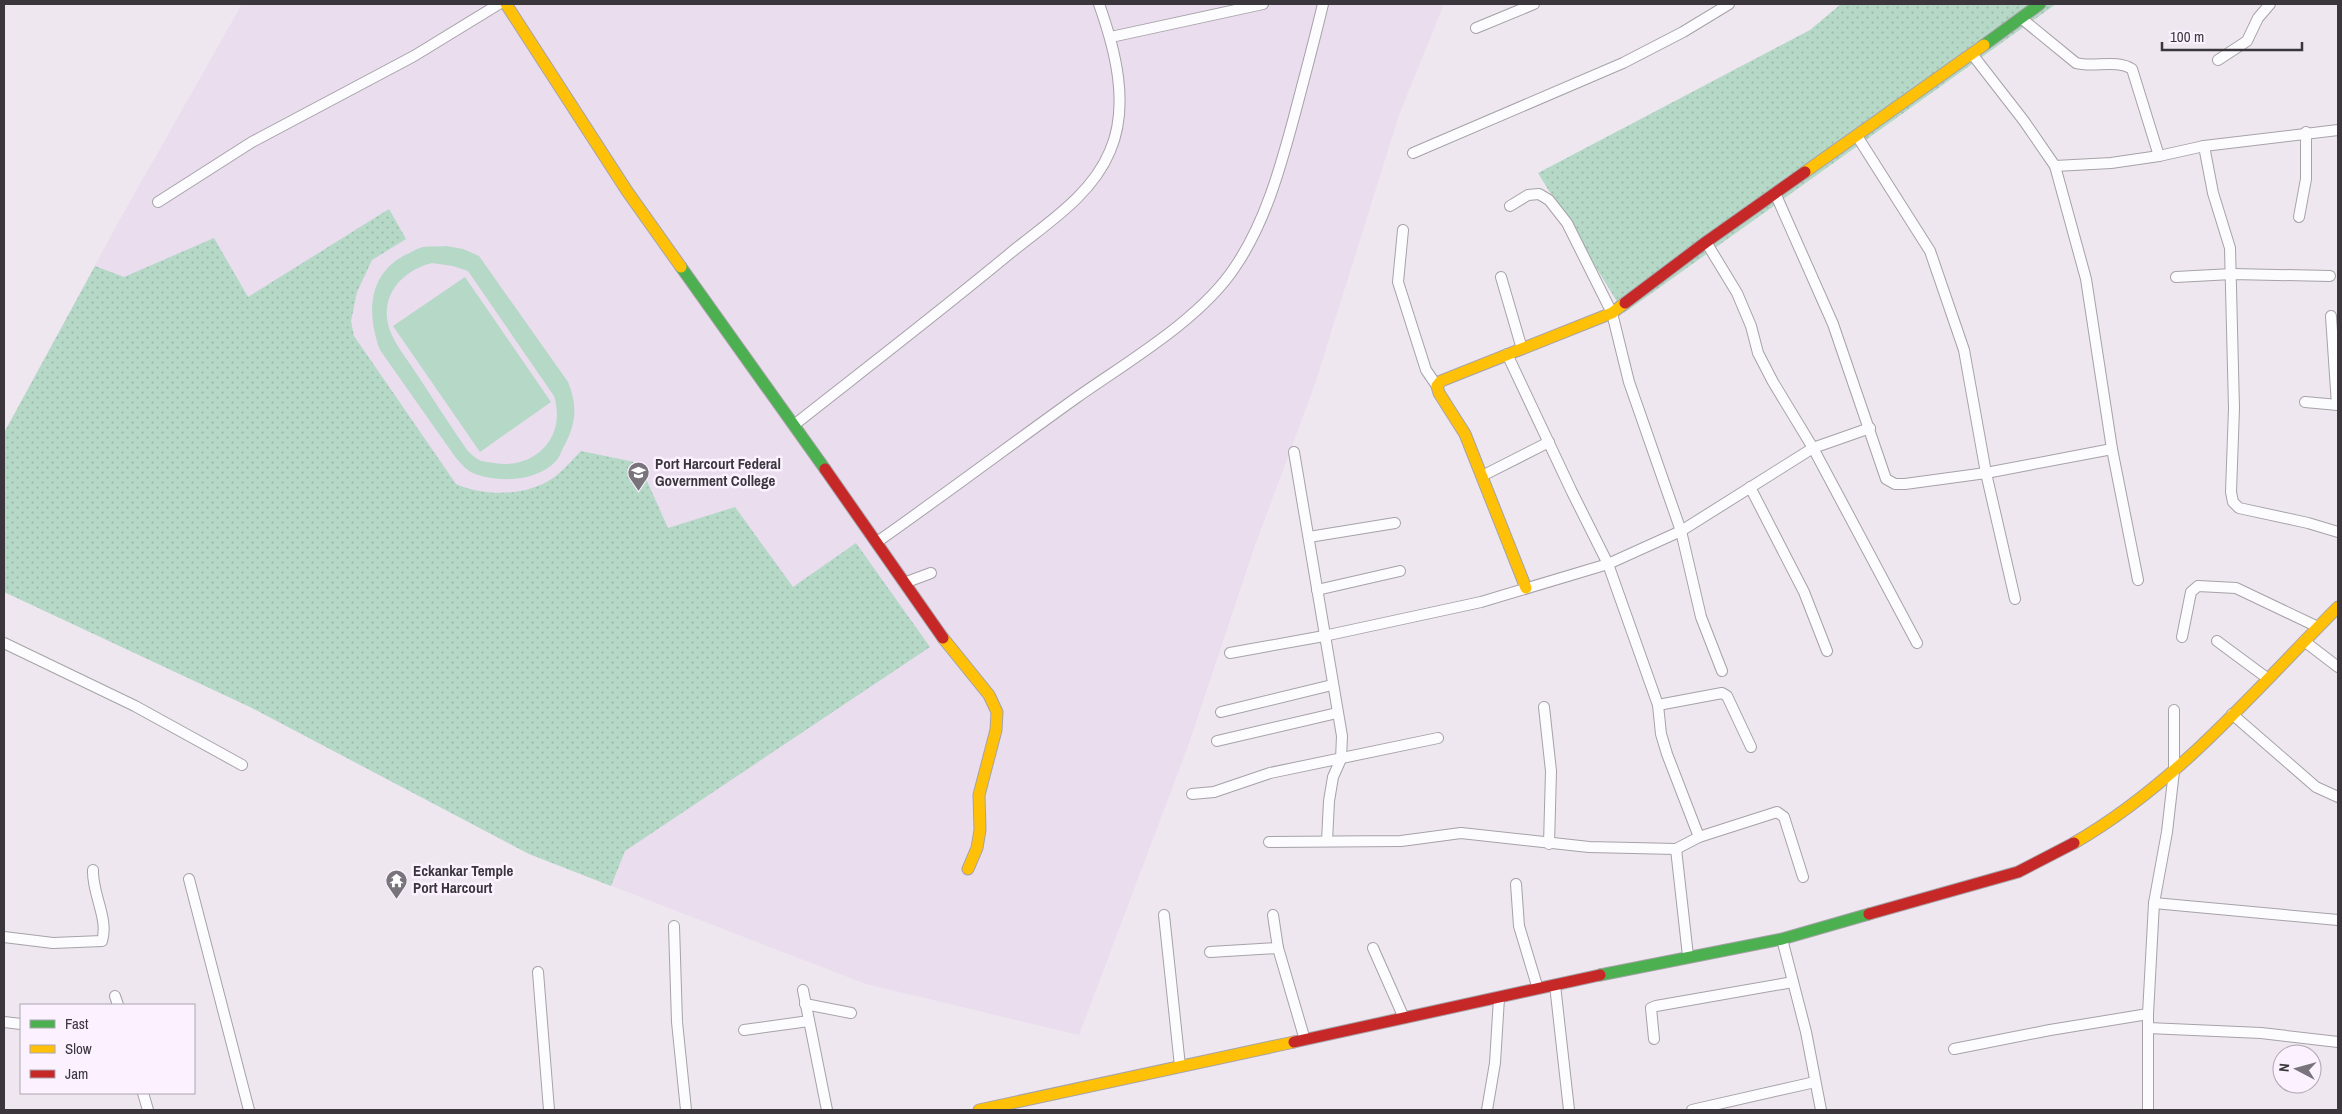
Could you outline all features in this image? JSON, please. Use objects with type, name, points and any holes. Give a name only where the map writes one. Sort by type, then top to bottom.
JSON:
[{"type":"street","points":[[158,202],[252,142],[414,56],[499,4]]},
{"type":"street","points":[[506,4],[627,191],[877,542],[926,617],[989,695],[997,712],[996,730],[980,795],[980,830],[968,869]]},
{"type":"street","points":[[794,425],[983,276],[1086,190],[1104,165],[1117,130],[1120,95],[1111,37],[1099,4]]},
{"type":"street","points":[[1111,37],[1263,4]]},
{"type":"street","points":[[877,542],[1151,345],[1200,309],[1212,297],[1240,260],[1264,212],[1286,146],[1323,4]]},
{"type":"street","points":[[1476,28],[1534,4]]},
{"type":"street","points":[[1413,153],[1623,63],[1683,32],[1729,4]]},
{"type":"street","points":[[1437,386],[1441,381],[1612,313],[1706,242],[2040,4]]},
{"type":"street","points":[[2218,60],[2247,41],[2258,18],[2270,4]]},
{"type":"street","points":[[2021,18],[2076,63],[2082,65],[2120,65],[2132,69],[2159,156]]},
{"type":"street","points":[[1972,54],[2024,121],[2055,166],[2086,279],[2112,449],[2138,580]]},
{"type":"street","points":[[2055,166],[2112,163],[2159,156],[2204,146],[2306,132],[2338,130]]},
{"type":"street","points":[[2299,217],[2306,179],[2306,132]]},
{"type":"street","points":[[1857,136],[1930,251],[1964,350],[1986,473],[2015,599]]},
{"type":"street","points":[[2204,146],[2213,193],[2230,248],[2234,408],[2231,492],[2233,502],[2239,508],[2308,523],[2338,532]]},
{"type":"street","points":[[1510,206],[1528,195],[1539,194],[1549,200],[1567,223],[1612,313],[1630,382],[1681,531],[1701,617],[1722,672]]},
{"type":"street","points":[[1775,194],[1833,324],[1886,479],[1895,484],[1986,473],[2112,449]]},
{"type":"street","points":[[1403,230],[1398,282],[1426,370],[1464,434],[1526,588]]},
{"type":"street","points":[[1706,242],[1737,293],[1751,326],[1758,353],[1769,375],[1813,448],[1916,643]]},
{"type":"street","points":[[2176,277],[2232,274],[2330,276]]},
{"type":"street","points":[[1501,277],[1522,349]]},
{"type":"street","points":[[2305,402],[2337,405],[2331,316]]},
{"type":"street","points":[[1507,354],[1608,564],[1658,705],[1661,734],[1667,754],[1699,837]]},
{"type":"street","points":[[1230,654],[1481,602],[1608,564],[1681,531],[1813,448],[1870,428]]},
{"type":"street","points":[[1482,476],[1549,442]]},
{"type":"street","points":[[1294,452],[1342,736],[1340,759],[1333,777],[1330,793],[1327,841]]},
{"type":"street","points":[[1750,487],[1804,592],[1828,651]]},
{"type":"street","points":[[1309,537],[1395,523]]},
{"type":"street","points":[[1317,590],[1400,571]]},
{"type":"street","points":[[904,583],[931,573]]},
{"type":"street","points":[[2182,638],[2191,592],[2198,586],[2236,588],[2318,627]]},
{"type":"street","points":[[979,1110],[1688,956],[1782,939],[2018,872],[2050,858],[2094,832],[2174,772],[2338,607]]},
{"type":"street","points":[[2217,641],[2267,678]]},
{"type":"street","points":[[2304,641],[2338,667]]},
{"type":"street","points":[[4,643],[136,706],[242,765]]},
{"type":"street","points":[[1221,712],[1332,685]]},
{"type":"street","points":[[1658,705],[1722,692],[1727,696],[1751,747]]},
{"type":"street","points":[[1544,708],[1551,771],[1549,844]]},
{"type":"street","points":[[2148,1110],[2148,1014],[2154,903],[2167,832],[2174,772],[2174,710]]},
{"type":"street","points":[[1217,741],[1337,713]]},
{"type":"street","points":[[2232,714],[2316,787],[2338,797]]},
{"type":"street","points":[[1192,794],[1214,792],[1270,773],[1438,738]]},
{"type":"street","points":[[1269,842],[1401,841],[1461,834],[1549,844],[1634,849],[1676,849],[1699,837],[1777,812],[1781,814],[1802,877]]},
{"type":"street","points":[[1676,849],[1688,956]]},
{"type":"street","points":[[4,936],[54,943],[102,941],[105,932],[92,880],[93,870]]},
{"type":"street","points":[[189,879],[249,1110]]},
{"type":"street","points":[[1516,884],[1519,926],[1538,989]]},
{"type":"street","points":[[2154,903],[2338,920]]},
{"type":"street","points":[[1164,915],[1180,1066]]},
{"type":"street","points":[[1273,915],[1278,948],[1305,1040]]},
{"type":"street","points":[[674,926],[677,1022],[686,1110]]},
{"type":"street","points":[[1782,939],[1806,1032],[1821,1110]]},
{"type":"street","points":[[1210,952],[1278,948]]},
{"type":"street","points":[[1373,948],[1404,1018]]},
{"type":"street","points":[[538,972],[549,1110]]},
{"type":"street","points":[[1654,1039],[1650,1014],[1652,1008],[1656,1006],[1792,982]]},
{"type":"street","points":[[1555,985],[1569,1110]]},
{"type":"street","points":[[803,990],[827,1110]]},
{"type":"street","points":[[1487,1110],[1494,1063],[1499,998]]},
{"type":"street","points":[[805,1004],[851,1013]]},
{"type":"street","points":[[1954,1049],[2050,1030],[2148,1014]]},
{"type":"street","points":[[4,1022],[20,1024]]},
{"type":"street","points":[[744,1030],[809,1022]]},
{"type":"street","points":[[2148,1028],[2261,1033],[2338,1042]]},
{"type":"street","points":[[1692,1110],[1816,1082]]},
{"type":"street","points":[[143,1094],[148,1110]]},
{"type":"shaded area","name":"Port Harcourt Federal Government College","points":[[242,4],[1444,4],[1399,115],[1315,384],[1253,551],[1187,749],[1079,1035],[866,984],[529,854],[250,707],[4,592],[4,433],[119,221]]},
{"type":"green space","points":[[1841,4],[2056,4],[1624,313],[1538,173],[1810,30]]},
{"type":"green space","points":[[389,209],[406,239],[372,260],[357,292],[351,321],[354,336],[456,484],[492,493],[506,493],[531,488],[553,478],[581,451],[639,463],[668,528],[735,507],[793,587],[856,543],[930,647],[625,851],[611,886],[529,854],[250,707],[4,592],[4,433],[95,266],[124,277],[214,238],[248,297]]},
{"type":"green space","points":[[446,246],[463,249],[479,256],[568,382],[574,407],[571,431],[557,460],[548,468],[528,477],[516,479],[493,478],[469,471],[456,458],[380,350],[373,323],[372,310],[373,297],[383,273],[392,263],[418,248]],"holes":[[[432,263],[453,266],[468,271],[554,396],[557,411],[556,425],[552,437],[544,448],[534,456],[522,461],[509,464],[484,462],[468,451],[392,336],[388,324],[388,302],[397,284],[412,271],[422,266]]]},
{"type":"green space","points":[[465,277],[551,402],[480,452],[393,326]]},
{"type":"traffic: fast","points":[[1984,45],[2040,4]]},
{"type":"traffic: fast","points":[[681,267],[825,469]]},
{"type":"traffic: fast","points":[[1600,975],[1782,939],[1869,914]]},
{"type":"traffic: slow","points":[[506,4],[627,191],[681,267]]},
{"type":"traffic: slow","points":[[1805,172],[1984,45]]},
{"type":"traffic: slow","points":[[1526,588],[1465,434],[1439,393],[1437,386],[1441,381],[1612,313],[1625,303]]},
{"type":"traffic: slow","points":[[2074,843],[2112,819],[2181,764],[2214,734],[2338,607]]},
{"type":"traffic: slow","points":[[943,638],[989,695],[997,712],[996,730],[979,795],[980,830],[977,848],[968,869]]},
{"type":"traffic: slow","points":[[979,1110],[1294,1042]]},
{"type":"traffic: jam","points":[[1625,303],[1706,242],[1805,172]]},
{"type":"traffic: jam","points":[[825,469],[943,638]]},
{"type":"traffic: jam","points":[[1869,914],[2018,872],[2074,843]]},
{"type":"traffic: jam","points":[[1294,1042],[1600,975]]},
{"type":"place","name":"Port Harcourt Federal Government College","points":[[639,492]]},
{"type":"place","name":"Eckankar Temple Port Harcourt","points":[[397,899]]}]
